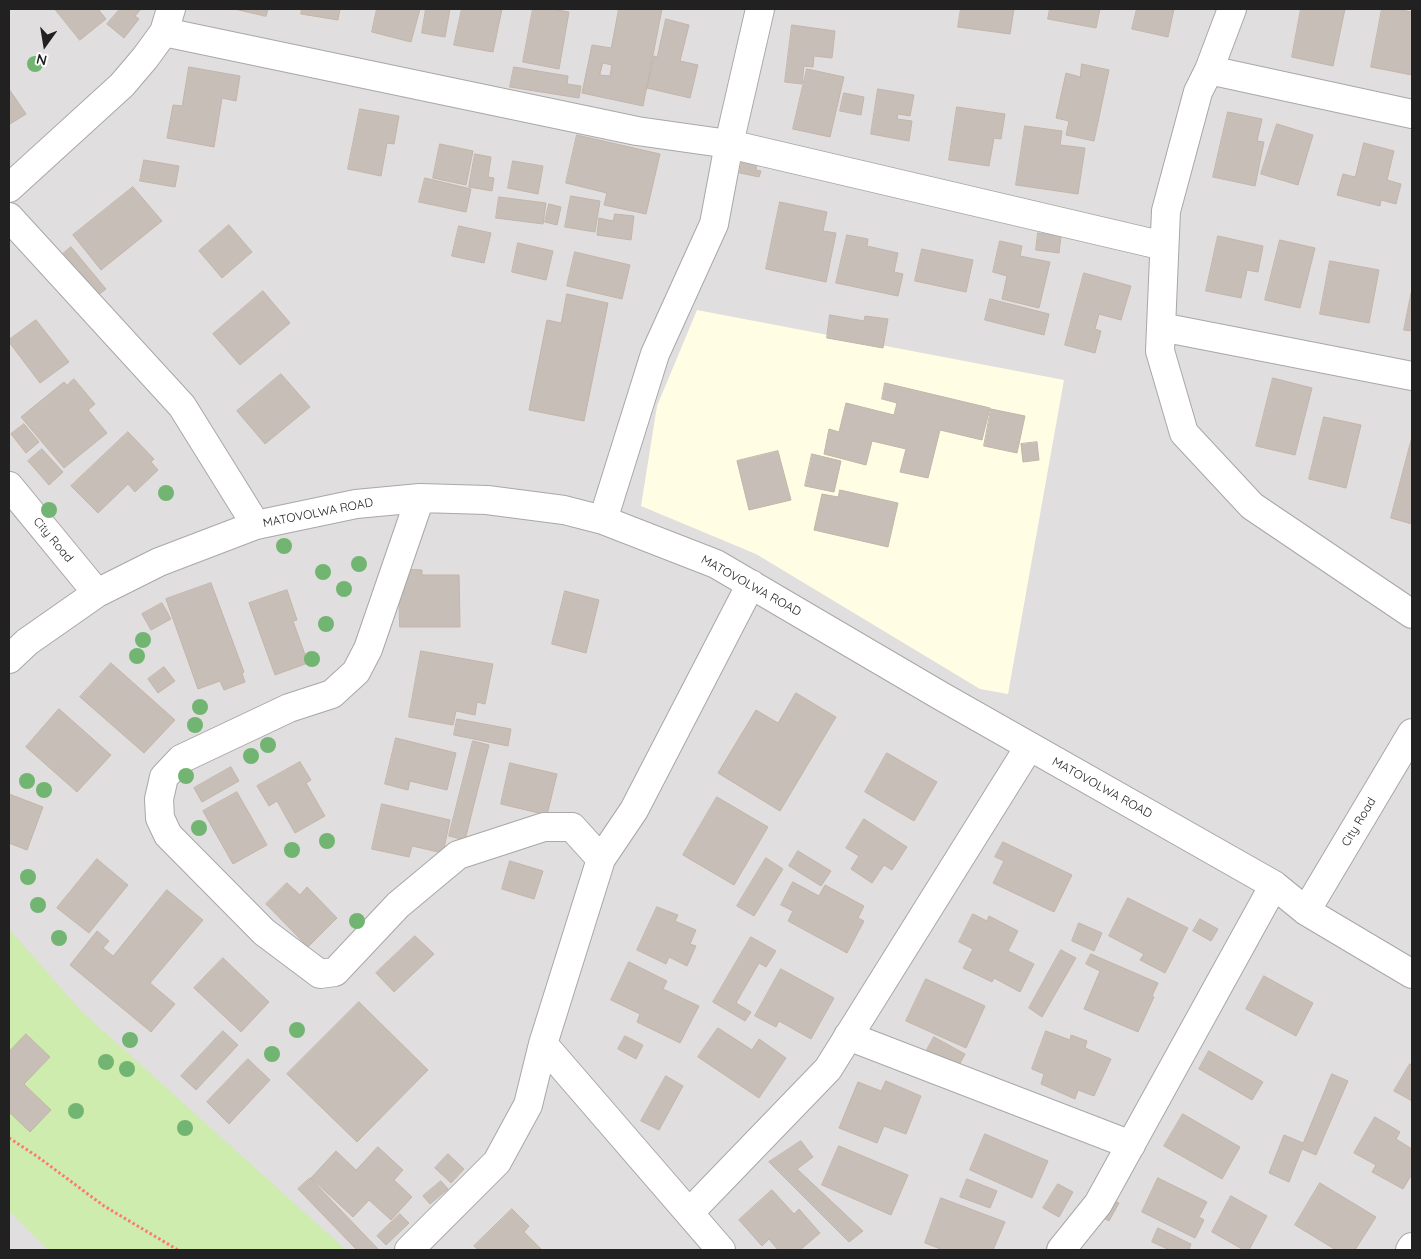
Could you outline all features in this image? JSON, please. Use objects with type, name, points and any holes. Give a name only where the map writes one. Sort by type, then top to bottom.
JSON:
[{"type":"street","points":[[603,520],[655,354],[714,224],[729,144],[760,9]]},
{"type":"street","points":[[1232,9],[1209,70],[1198,92],[1166,211],[1160,352],[1184,433],[1252,506],[1412,614]]},
{"type":"street","points":[[9,188],[122,84],[145,58],[168,20],[637,131],[729,144],[1164,246]]},
{"type":"street","points":[[1209,70],[1412,114]]},
{"type":"street","points":[[9,217],[182,406],[256,525]]},
{"type":"street","points":[[1161,327],[1412,376]]},
{"type":"street","name":"City Road","points":[[9,486],[97,593]]},
{"type":"street","points":[[420,498],[368,649],[356,672],[332,694],[289,708],[182,759],[164,777],[159,798],[160,818],[168,835],[264,932],[320,974],[336,972],[398,905],[458,855],[544,827],[572,827],[601,859]]},
{"type":"street","name":"MATOVOLWA ROAD","points":[[9,659],[27,642],[97,593],[159,562],[256,525],[356,504],[420,498],[487,500],[564,510],[603,520],[716,564],[1029,747],[1274,886],[1306,911],[1412,974]]},
{"type":"street","points":[[409,1250],[497,1162],[528,1105],[543,1044],[601,859],[634,810],[751,584]]},
{"type":"street","name":"City Road","points":[[1306,911],[1410,741]]},
{"type":"street","points":[[689,1214],[828,1069],[950,877],[1029,747]]},
{"type":"street","points":[[1061,1250],[1098,1204],[1274,886]]},
{"type":"street","points":[[848,1036],[1131,1145]]},
{"type":"street","points":[[543,1044],[721,1250]]},
{"type":"path","points":[[9,1138],[104,1206],[178,1250]]},
{"type":"shaded area","points":[[9,9],[1412,9],[1412,1250],[9,1250]]},
{"type":"shaded area","points":[[697,310],[1064,380],[1008,694],[980,689],[756,554],[641,506],[657,406]]},
{"type":"green space","points":[[9,929],[81,1011],[346,1250],[48,1250],[9,1211]]},
{"type":"building","points":[[55,9],[98,9],[106,19],[80,40]]},
{"type":"building","points":[[120,9],[141,9],[135,16],[139,19],[124,38],[107,24]]},
{"type":"building","points":[[235,9],[268,9],[266,16]]},
{"type":"building","points":[[302,9],[340,9],[338,20],[301,14]]},
{"type":"building","points":[[377,9],[420,9],[411,42],[372,32]]},
{"type":"building","points":[[426,9],[450,9],[445,37],[422,33]]},
{"type":"building","points":[[462,9],[502,9],[493,52],[454,45]]},
{"type":"building","points":[[533,9],[569,12],[559,69],[523,62]]},
{"type":"building","points":[[619,9],[662,9],[643,106],[582,93],[592,45],[611,48]],"holes":[[[603,63],[612,65],[610,76],[600,75]]]},
{"type":"building","points":[[961,9],[1014,9],[1010,34],[958,27]]},
{"type":"building","points":[[1050,9],[1100,9],[1096,28],[1048,19]]},
{"type":"building","points":[[1137,9],[1174,9],[1168,37],[1132,29]]},
{"type":"building","points":[[1301,9],[1345,9],[1333,66],[1292,57]]},
{"type":"building","points":[[1382,9],[1412,12],[1412,75],[1371,67]]},
{"type":"building","points":[[666,19],[689,25],[680,61],[698,65],[690,98],[647,88],[654,56],[657,57]]},
{"type":"building","points":[[792,25],[835,31],[832,58],[814,56],[813,67],[804,66],[802,84],[785,82]]},
{"type":"building","points":[[1082,64],[1109,70],[1094,141],[1066,135],[1069,121],[1056,118],[1066,73],[1080,77]]},
{"type":"building","points":[[189,67],[240,76],[236,101],[222,98],[214,147],[167,138],[173,105],[182,106]]},
{"type":"building","points":[[514,67],[568,76],[567,84],[581,86],[579,98],[510,87]]},
{"type":"building","points":[[807,69],[844,77],[830,137],[793,129]]},
{"type":"building","points":[[9,89],[26,114],[10,124],[9,122]]},
{"type":"building","points":[[878,89],[914,95],[910,116],[898,114],[897,119],[912,121],[909,141],[871,134]]},
{"type":"building","points":[[844,93],[864,97],[861,115],[840,111]]},
{"type":"building","points":[[957,107],[1005,114],[1001,139],[994,138],[989,166],[949,160]]},
{"type":"building","points":[[360,109],[399,116],[394,144],[387,143],[381,176],[348,169]]},
{"type":"building","points":[[1228,112],[1262,119],[1257,141],[1264,142],[1255,186],[1213,177]]},
{"type":"building","points":[[1277,124],[1313,135],[1298,185],[1261,174]]},
{"type":"building","points":[[1025,126],[1062,131],[1060,145],[1085,148],[1078,194],[1016,185]]},
{"type":"building","points":[[577,135],[660,154],[646,214],[604,205],[607,193],[566,183]]},
{"type":"building","points":[[1364,143],[1394,151],[1387,180],[1401,184],[1396,204],[1381,200],[1380,206],[1337,195],[1343,174],[1355,177]]},
{"type":"building","points":[[440,144],[473,151],[466,185],[433,178]]},
{"type":"building","points":[[475,154],[491,157],[488,177],[494,178],[492,191],[469,187]]},
{"type":"building","points":[[743,158],[757,161],[756,170],[761,171],[759,177],[740,173]]},
{"type":"building","points":[[144,160],[179,166],[175,187],[140,181]]},
{"type":"building","points":[[513,161],[543,166],[538,194],[508,188]]},
{"type":"building","points":[[425,178],[471,189],[466,212],[419,202]]},
{"type":"building","points":[[133,187],[162,221],[101,270],[73,235]]},
{"type":"building","points":[[571,196],[600,201],[595,232],[565,227]]},
{"type":"building","points":[[499,197],[546,203],[543,224],[496,218]]},
{"type":"building","points":[[780,202],[827,212],[823,231],[836,233],[826,282],[766,269]]},
{"type":"building","points":[[549,204],[561,207],[557,225],[545,222]]},
{"type":"building","points":[[615,214],[634,216],[631,240],[597,235],[599,218],[613,221]]},
{"type":"building","points":[[229,225],[252,252],[222,278],[199,251]]},
{"type":"building","points":[[459,226],[491,233],[484,263],[452,256]]},
{"type":"building","points":[[1038,233],[1061,236],[1059,253],[1036,250]]},
{"type":"building","points":[[847,235],[868,239],[867,246],[898,253],[894,272],[903,274],[898,296],[836,283]]},
{"type":"building","points":[[1218,236],[1263,246],[1258,272],[1247,270],[1241,298],[1206,291]]},
{"type":"building","points":[[1280,240],[1315,248],[1300,308],[1265,300]]},
{"type":"building","points":[[1000,241],[1022,246],[1020,256],[1050,262],[1039,308],[1002,299],[1007,276],[993,272]]},
{"type":"building","points":[[518,243],[553,251],[546,280],[512,272]]},
{"type":"building","points":[[71,247],[106,289],[92,300],[57,259]]},
{"type":"building","points":[[922,249],[973,260],[966,292],[915,281]]},
{"type":"building","points":[[575,252],[630,265],[622,299],[567,286]]},
{"type":"building","points":[[1330,261],[1379,270],[1369,323],[1320,314]]},
{"type":"building","points":[[1084,273],[1131,286],[1121,320],[1099,314],[1095,329],[1101,331],[1095,353],[1065,345]]},
{"type":"building","points":[[1412,289],[1412,331],[1404,330]]},
{"type":"building","points":[[263,291],[290,323],[240,365],[213,334]]},
{"type":"building","points":[[567,294],[608,303],[584,421],[529,410],[547,320],[561,323]]},
{"type":"building","points":[[990,299],[1049,314],[1044,335],[985,320]]},
{"type":"building","points":[[830,315],[864,321],[865,316],[888,319],[883,348],[827,338]]},
{"type":"building","points":[[36,320],[69,362],[40,383],[9,342],[9,340]]},
{"type":"building","points":[[281,374],[310,407],[265,444],[237,411]]},
{"type":"building","points":[[1273,378],[1312,388],[1295,455],[1256,446]]},
{"type":"building","points":[[74,379],[95,404],[88,410],[107,433],[64,468],[21,417],[64,382],[67,385]]},
{"type":"building","points":[[885,383],[990,408],[982,440],[940,430],[928,478],[900,472],[906,449],[872,441],[866,465],[824,454],[829,429],[839,432],[846,403],[894,415],[897,403],[882,399]]},
{"type":"building","points":[[991,409],[1025,416],[1017,453],[984,446]]},
{"type":"building","points":[[1324,417],[1361,425],[1346,488],[1309,479]]},
{"type":"building","points":[[24,424],[39,442],[26,453],[11,434]]},
{"type":"building","points":[[128,432],[154,459],[151,462],[158,470],[135,492],[128,484],[98,513],[71,486]]},
{"type":"building","points":[[1412,437],[1412,524],[1391,518]]},
{"type":"building","points":[[1037,442],[1039,460],[1023,462],[1021,444]]},
{"type":"building","points":[[42,449],[63,472],[49,485],[28,461]]},
{"type":"building","points":[[778,451],[791,500],[749,510],[737,461]]},
{"type":"building","points":[[812,454],[841,461],[834,492],[805,486]]},
{"type":"building","points":[[840,490],[898,503],[888,547],[814,530],[822,494],[838,497]]},
{"type":"building","points":[[399,569],[422,570],[422,575],[459,575],[460,627],[400,627]]},
{"type":"building","points":[[211,583],[244,672],[242,673],[245,682],[224,690],[220,681],[198,689],[166,599]]},
{"type":"building","points":[[287,590],[297,620],[293,621],[308,663],[275,675],[249,603]]},
{"type":"building","points":[[565,591],[599,600],[586,653],[552,644]]},
{"type":"building","points":[[162,603],[171,619],[151,630],[142,614]]},
{"type":"building","points":[[421,651],[493,664],[485,704],[477,702],[475,715],[456,711],[453,725],[409,717]]},
{"type":"building","points":[[111,663],[175,720],[144,753],[80,697]]},
{"type":"building","points":[[164,667],[175,681],[158,693],[148,679]]},
{"type":"building","points":[[796,693],[836,717],[780,811],[718,773],[756,710],[778,723]]},
{"type":"building","points":[[59,709],[111,755],[77,792],[26,747]]},
{"type":"building","points":[[457,719],[511,729],[508,746],[454,735]]},
{"type":"building","points":[[396,738],[456,753],[447,790],[410,781],[408,790],[385,784]]},
{"type":"building","points":[[473,741],[489,745],[465,840],[449,836]]},
{"type":"building","points":[[887,753],[937,782],[914,821],[865,792]]},
{"type":"building","points":[[300,762],[311,780],[306,783],[325,816],[295,833],[277,801],[269,806],[257,786]]},
{"type":"building","points":[[510,763],[557,774],[547,815],[501,804]]},
{"type":"building","points":[[231,767],[239,781],[202,802],[194,788]]},
{"type":"building","points":[[237,792],[267,845],[233,864],[203,811]]},
{"type":"building","points":[[9,794],[43,807],[27,850],[9,843]]},
{"type":"building","points":[[717,797],[768,827],[734,885],[683,855]]},
{"type":"building","points":[[382,804],[450,820],[443,853],[412,846],[409,857],[372,849]]},
{"type":"building","points":[[864,819],[907,847],[892,870],[884,865],[872,883],[851,869],[859,856],[846,848]]},
{"type":"building","points":[[1003,842],[1072,875],[1054,912],[993,883],[1004,861],[995,857]]},
{"type":"building","points":[[798,851],[831,871],[821,886],[789,866]]},
{"type":"building","points":[[766,858],[783,869],[754,916],[737,906]]},
{"type":"building","points":[[97,859],[128,885],[89,933],[57,908]]},
{"type":"building","points":[[510,861],[543,871],[534,899],[502,889]]},
{"type":"building","points":[[793,882],[819,896],[825,885],[864,906],[858,918],[864,921],[847,953],[788,921],[793,911],[781,905]]},
{"type":"building","points":[[287,883],[300,895],[307,887],[337,918],[308,947],[266,904]]},
{"type":"building","points":[[167,890],[203,920],[150,983],[175,1004],[151,1032],[70,965],[97,931],[109,941],[103,948],[113,956]]},
{"type":"building","points":[[1128,898],[1188,928],[1165,973],[1140,960],[1144,954],[1109,936]]},
{"type":"building","points":[[657,907],[678,915],[675,921],[696,930],[690,944],[696,946],[687,966],[669,957],[666,964],[637,950]]},
{"type":"building","points":[[973,914],[987,921],[989,916],[1018,931],[1008,951],[1034,964],[1020,992],[994,978],[992,982],[963,968],[973,949],[959,942]]},
{"type":"building","points":[[1200,919],[1218,929],[1211,941],[1193,931]]},
{"type":"building","points":[[1079,923],[1102,933],[1094,951],[1072,941]]},
{"type":"building","points":[[415,936],[434,954],[394,992],[376,973]]},
{"type":"building","points":[[751,937],[776,951],[766,967],[759,963],[736,1003],[751,1012],[745,1021],[713,1002]]},
{"type":"building","points":[[1061,950],[1076,958],[1042,1017],[1029,1008]]},
{"type":"building","points":[[1091,954],[1158,983],[1152,996],[1154,997],[1138,1032],[1084,1009],[1100,971],[1086,964]]},
{"type":"building","points":[[223,958],[269,1002],[241,1032],[194,988]]},
{"type":"building","points":[[629,962],[667,981],[663,989],[699,1006],[680,1043],[637,1022],[640,1014],[611,1000]]},
{"type":"building","points":[[781,969],[834,998],[811,1039],[779,1021],[776,1027],[755,1016]]},
{"type":"building","points":[[1264,976],[1313,1003],[1296,1036],[1246,1009]]},
{"type":"building","points":[[926,979],[985,1006],[966,1048],[906,1021]]},
{"type":"building","points":[[359,1002],[428,1070],[357,1142],[287,1074]]},
{"type":"building","points":[[718,1028],[752,1050],[759,1039],[786,1058],[759,1098],[698,1057]]},
{"type":"building","points":[[223,1031],[238,1045],[196,1090],[181,1076]]},
{"type":"building","points":[[1046,1031],[1070,1040],[1071,1035],[1087,1041],[1085,1048],[1111,1059],[1094,1096],[1078,1090],[1075,1099],[1041,1084],[1044,1074],[1032,1069]]},
{"type":"building","points":[[26,1034],[50,1057],[24,1084],[51,1110],[30,1132],[9,1112],[9,1052]]},
{"type":"building","points":[[625,1036],[643,1045],[636,1059],[618,1049]]},
{"type":"building","points":[[934,1037],[965,1054],[958,1067],[927,1050]]},
{"type":"building","points":[[1209,1051],[1263,1082],[1252,1100],[1199,1069]]},
{"type":"building","points":[[248,1059],[270,1080],[229,1124],[207,1102]]},
{"type":"building","points":[[1410,1064],[1412,1066],[1412,1101],[1394,1091]]},
{"type":"building","points":[[1332,1074],[1348,1081],[1316,1155],[1302,1149],[1289,1182],[1269,1173],[1284,1135],[1303,1143]]},
{"type":"building","points":[[666,1076],[683,1086],[659,1130],[641,1121]]},
{"type":"building","points":[[886,1081],[921,1096],[906,1134],[884,1126],[877,1143],[839,1128],[858,1082],[881,1091]]},
{"type":"building","points":[[1183,1114],[1240,1147],[1222,1179],[1164,1146]]},
{"type":"building","points":[[1375,1117],[1400,1132],[1396,1139],[1412,1149],[1412,1174],[1403,1189],[1372,1172],[1376,1165],[1354,1153]]},
{"type":"building","points":[[985,1134],[1048,1161],[1032,1198],[970,1170]]},
{"type":"building","points":[[801,1141],[813,1157],[797,1169],[863,1231],[849,1242],[769,1162]]},
{"type":"building","points":[[839,1146],[908,1175],[891,1215],[822,1185]]},
{"type":"building","points":[[378,1147],[403,1170],[394,1180],[412,1197],[391,1220],[369,1200],[353,1217],[311,1178],[336,1151],[356,1170]]},
{"type":"building","points":[[448,1154],[464,1169],[451,1183],[435,1168]]},
{"type":"building","points":[[310,1178],[379,1250],[357,1250],[298,1189]]},
{"type":"building","points":[[1158,1178],[1207,1202],[1199,1217],[1204,1220],[1195,1238],[1142,1212]]},
{"type":"building","points":[[967,1179],[997,1191],[990,1208],[960,1197]]},
{"type":"building","points":[[441,1181],[448,1189],[430,1204],[423,1196]]},
{"type":"building","points":[[1320,1183],[1376,1217],[1355,1250],[1336,1250],[1295,1225]]},
{"type":"building","points":[[1058,1184],[1073,1192],[1059,1217],[1043,1208]]},
{"type":"building","points":[[772,1190],[794,1214],[799,1209],[820,1233],[800,1250],[778,1250],[769,1239],[762,1246],[739,1220]]},
{"type":"building","points":[[1231,1196],[1267,1216],[1249,1250],[1244,1250],[1212,1232]]},
{"type":"building","points":[[1105,1197],[1119,1203],[1109,1221],[1096,1214]]},
{"type":"building","points":[[941,1198],[1005,1222],[993,1250],[943,1250],[925,1243]]},
{"type":"building","points":[[512,1209],[529,1226],[524,1232],[542,1250],[479,1250],[474,1246]]},
{"type":"building","points":[[400,1214],[409,1223],[386,1245],[377,1236]]},
{"type":"building","points":[[1158,1228],[1191,1244],[1189,1249],[1193,1250],[1170,1250],[1152,1242]]}]
